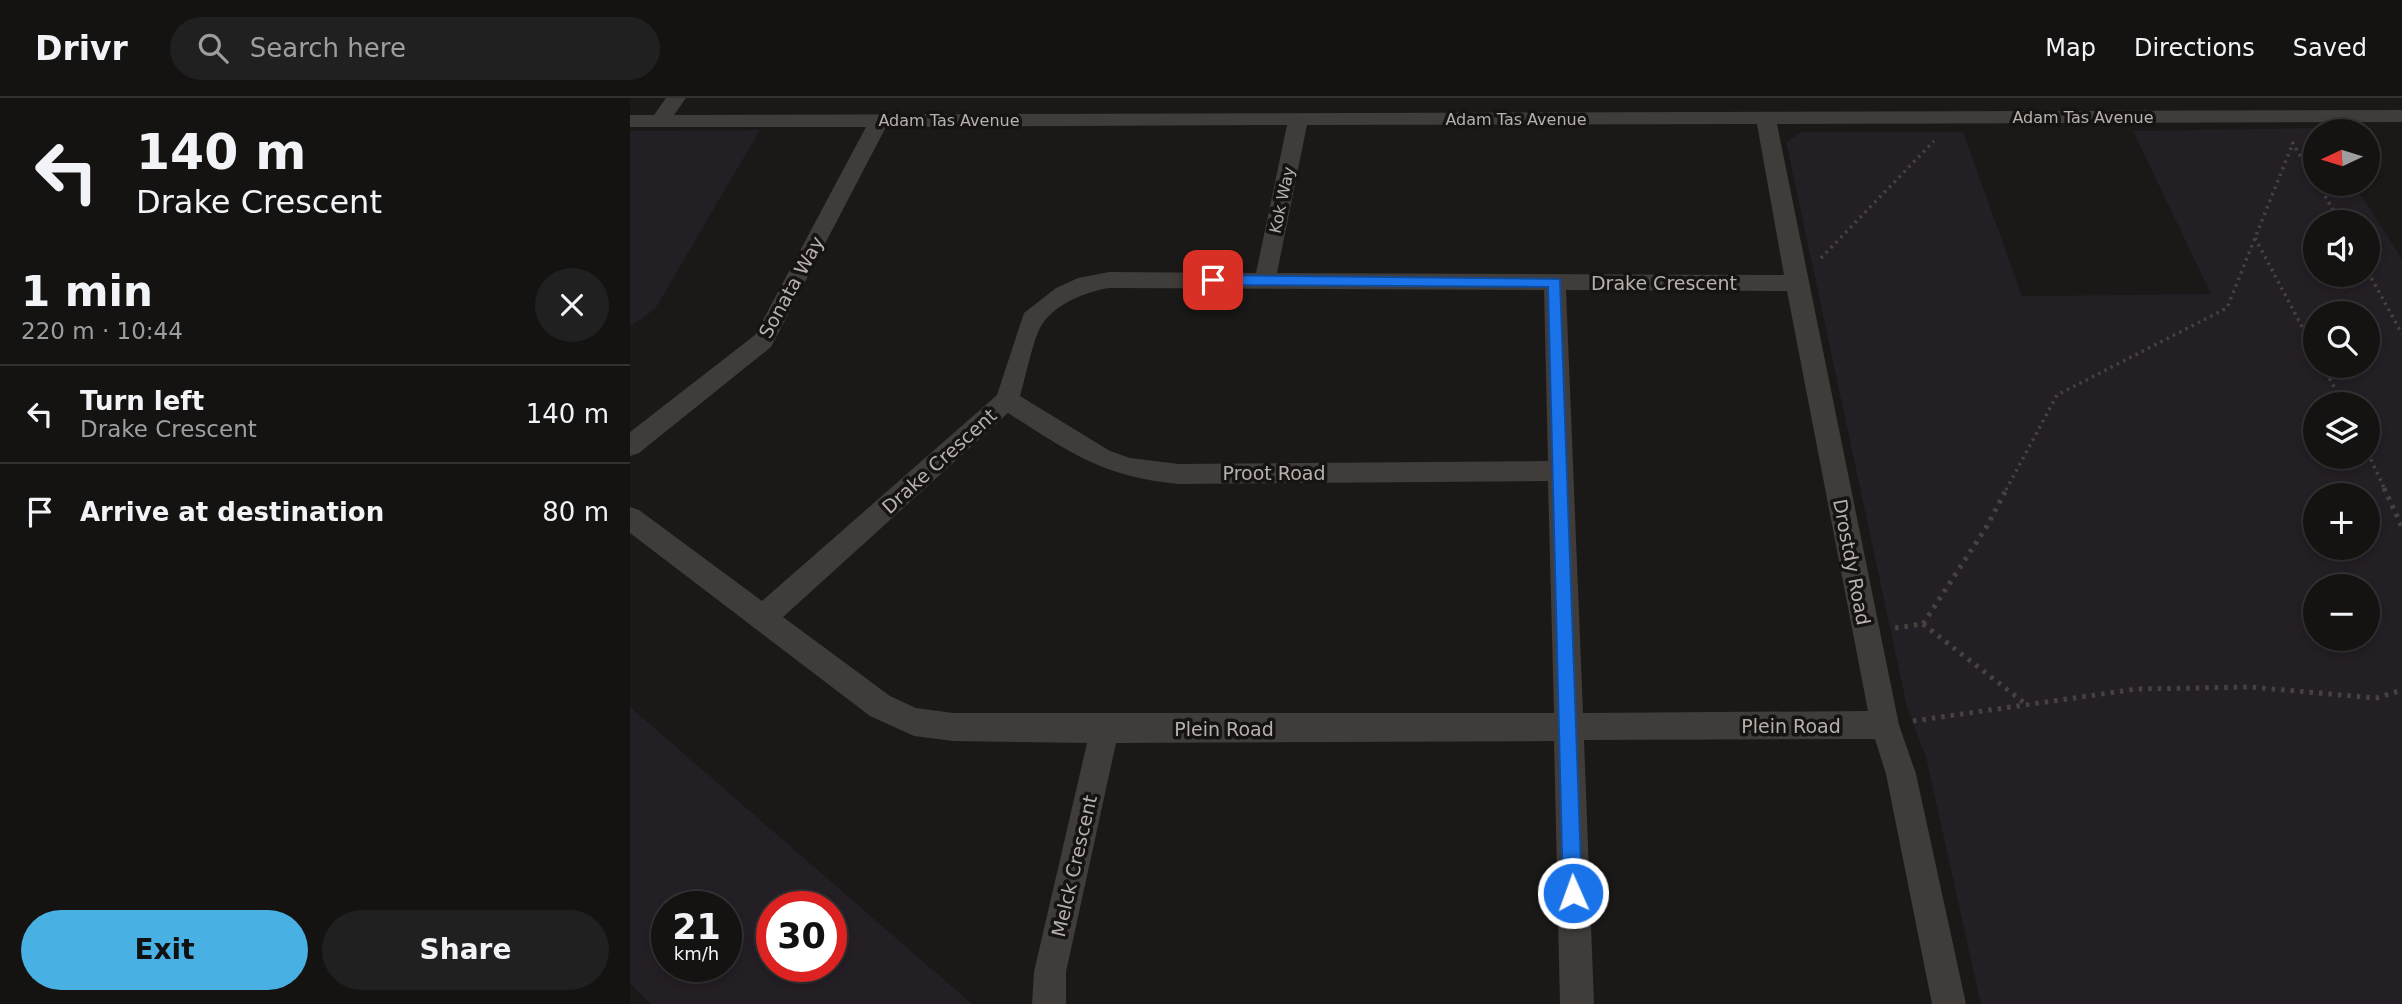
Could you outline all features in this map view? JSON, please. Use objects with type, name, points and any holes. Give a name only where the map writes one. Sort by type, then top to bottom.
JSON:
[{"type":"street","points":[[660,121],[676,98]]},
{"type":"street","points":[[1113,120],[1120,98]]},
{"type":"street","points":[[1573,98],[1574,119]]},
{"type":"street","points":[[2242,98],[2254,117]]},
{"type":"street","name":"Adam Tas Avenue","points":[[630,121],[2402,116]]},
{"type":"street","name":"Drostdy Road","points":[[1766,118],[1796,283],[1885,725],[1901,774],[1949,1004]]},
{"type":"street","name":"Kok Way","points":[[1265,280],[1298,120]]},
{"type":"street","name":"Sonata Way","points":[[630,446],[763,341],[879,121]]},
{"type":"street","name":"Drake Crescent","points":[[762,618],[1007,400],[1032,319],[1064,294],[1086,285],[1109,280],[1796,283]]},
{"type":"street","points":[[1555,282],[1577,1004]]},
{"type":"street","name":"Proot Road","points":[[1007,400],[1091,452],[1115,464],[1146,471],[1179,474],[1559,471]]},
{"type":"street","name":"Plein Road","points":[[630,518],[880,706],[914,722],[953,727],[1105,729],[1885,725]]},
{"type":"street","name":"Melck Crescent","points":[[1049,1004],[1051,972],[1105,729]]},
{"type":"path","points":[[2254,117],[2293,143],[2303,159]]},
{"type":"path","points":[[1796,283],[1957,118]]},
{"type":"path","points":[[1923,624],[1987,526],[2057,395],[2227,308],[2293,143]]},
{"type":"path","points":[[2255,238],[2303,328]]},
{"type":"path","points":[[2376,287],[2402,334]]},
{"type":"path","points":[[2375,469],[2402,527]]},
{"type":"path","points":[[1866,633],[1923,624],[2027,706]]},
{"type":"path","points":[[1885,725],[2137,689],[2250,687],[2376,698],[2402,690]]},
{"type":"shaded area","points":[[2303,128],[2303,196],[2362,196],[2371,210],[2303,210],[2303,287],[2380,287],[2380,225],[2402,259],[2402,1004],[1981,1004],[1926,757],[1907,707],[1786,142],[1802,132],[1963,132],[2022,296],[2211,294],[2133,131]]},
{"type":"shaded area","points":[[760,130],[655,309],[630,327],[630,131]]},
{"type":"shaded area","points":[[630,707],[842,891],[756,891],[756,982],[847,982],[847,895],[972,1004],[651,1004],[630,983]]},
{"type":"route","points":[[1213,280],[1555,282],[1573,893]]}]
